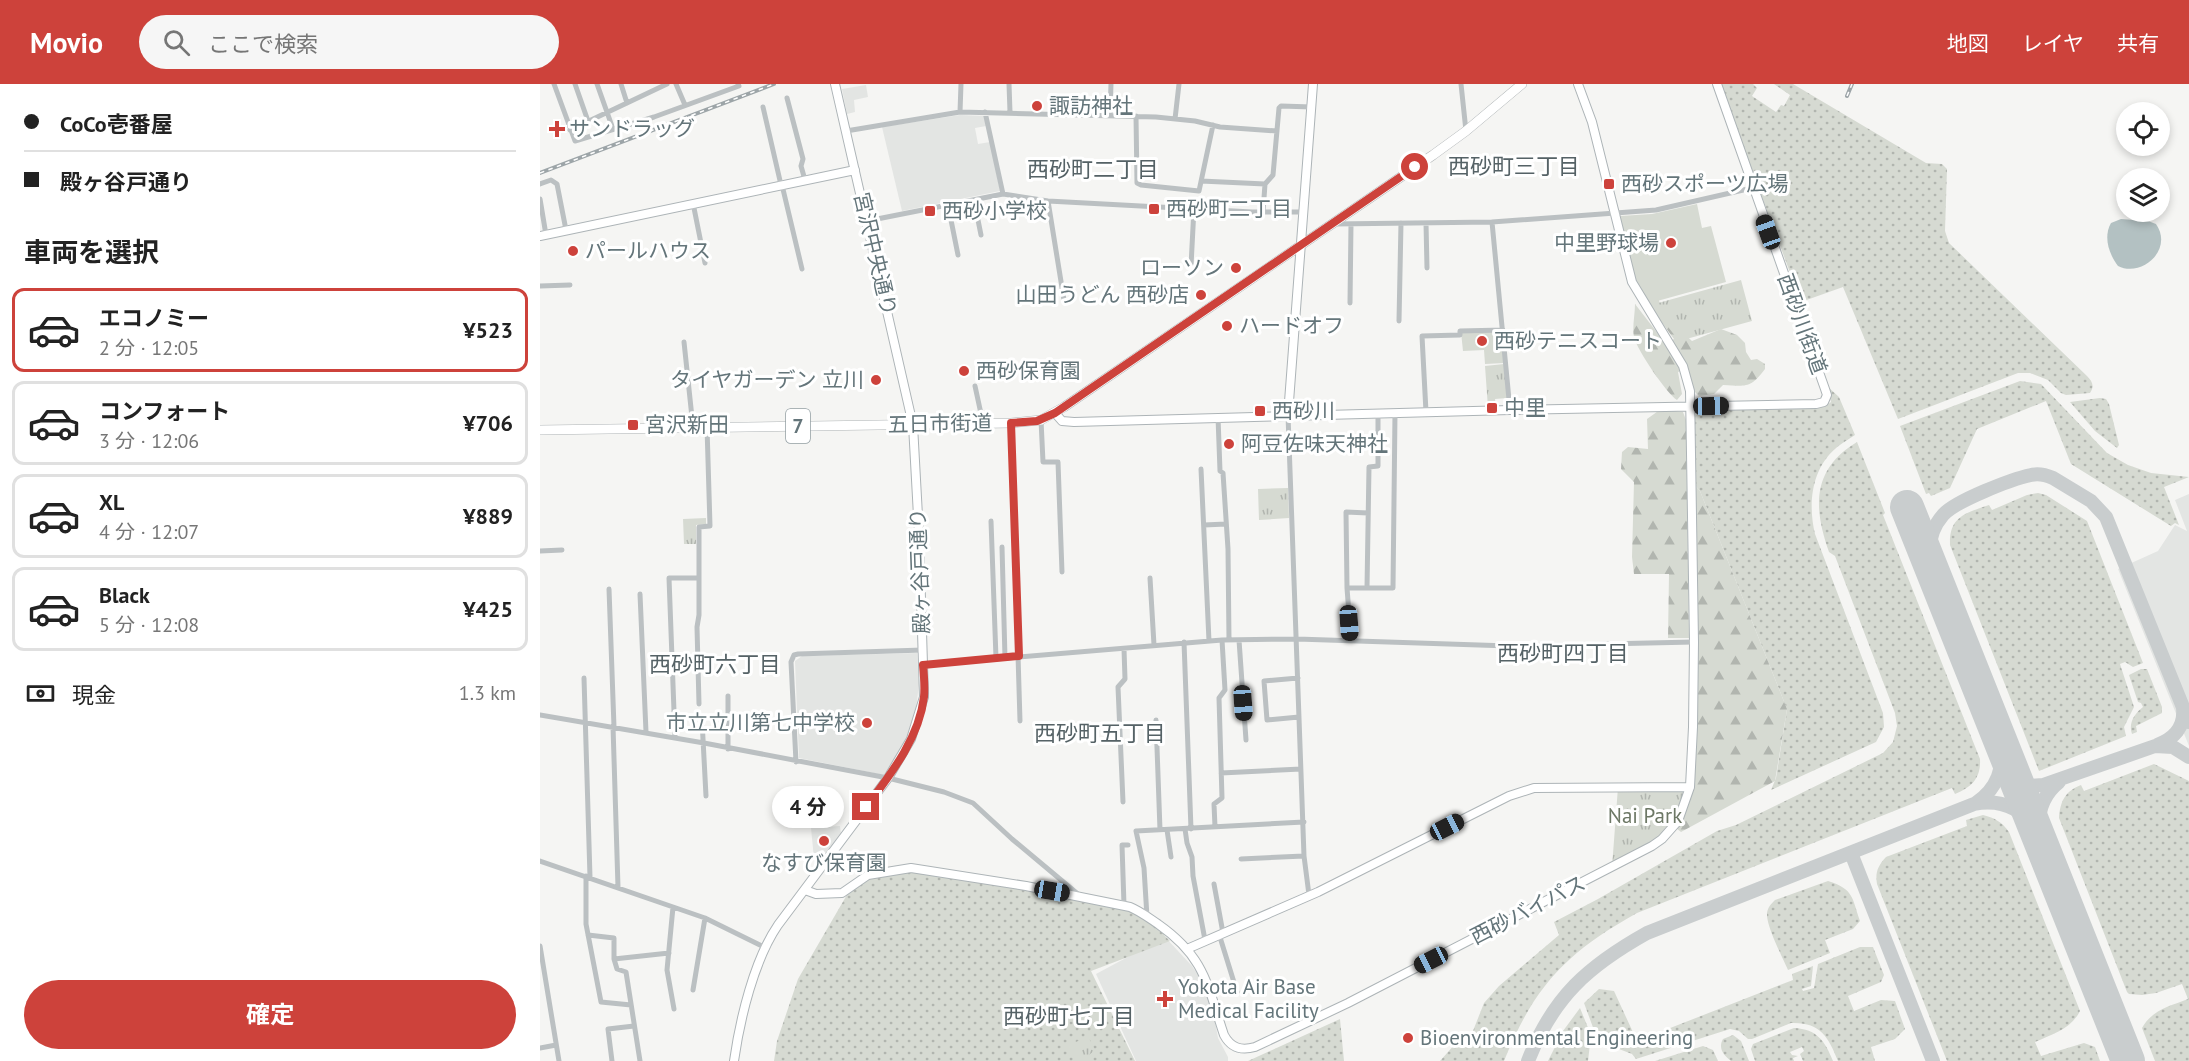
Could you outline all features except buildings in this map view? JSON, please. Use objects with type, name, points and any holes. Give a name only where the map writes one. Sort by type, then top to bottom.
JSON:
[{"type":"main road","name":"五日市街道","points":[[540,430],[1011,423],[1041,420],[1055,413],[1466,132],[1522,84]]},
{"type":"street","points":[[554,84],[575,141],[654,117],[730,86],[739,86],[738,84]]},
{"type":"street","points":[[575,84],[588,121]]},
{"type":"street","points":[[597,84],[614,129]]},
{"type":"street","points":[[621,84],[627,103]]},
{"type":"street","points":[[648,84],[650,92]]},
{"type":"street","points":[[570,130],[668,84]]},
{"type":"street","points":[[676,84],[685,105]]},
{"type":"street","name":"宮沢中央通り","points":[[836,84],[914,424]]},
{"type":"street","points":[[960,112],[961,84]]},
{"type":"street","points":[[1009,84],[1010,112]]},
{"type":"street","points":[[1110,114],[1111,84]]},
{"type":"street","points":[[1175,119],[1179,84]]},
{"type":"street","points":[[1309,895],[1304,856],[1288,416],[1313,84]]},
{"type":"street","points":[[1461,84],[1466,132]]},
{"type":"street","name":"西砂バイパス","points":[[805,890],[816,894],[842,893],[867,875],[911,868],[1080,896],[1138,910],[1172,934],[1187,949],[1203,971],[1224,1035],[1229,1043],[1243,1050],[1255,1047],[1342,1006],[1662,839],[1678,821],[1690,788],[1694,642],[1688,380],[1683,366],[1632,282],[1592,122],[1578,84]]},
{"type":"street","name":"西砂川街道","points":[[1690,406],[1816,404],[1827,399],[1717,84]]},
{"type":"street","points":[[787,98],[803,159],[801,166],[805,180]]},
{"type":"street","points":[[1263,212],[1265,184],[1273,175],[1279,108],[1281,106],[1312,107]]},
{"type":"street","points":[[765,110],[802,269]]},
{"type":"street","points":[[846,131],[960,112],[1110,114],[1277,131]]},
{"type":"street","points":[[986,112],[1004,194]]},
{"type":"street","points":[[1136,116],[1137,183],[1141,185],[1199,191],[1213,124]]},
{"type":"street","points":[[540,199],[543,235],[855,170]]},
{"type":"street","points":[[540,184],[551,180],[557,184],[566,230]]},
{"type":"street","points":[[1201,181],[1265,184]]},
{"type":"street","points":[[1331,224],[1492,222],[1656,210],[1752,188]]},
{"type":"street","points":[[867,221],[1004,194],[1048,201],[1304,212]]},
{"type":"street","points":[[974,200],[981,235]]},
{"type":"street","points":[[1048,201],[1064,300]]},
{"type":"street","points":[[693,203],[705,263]]},
{"type":"street","points":[[948,205],[958,255]]},
{"type":"street","points":[[1191,266],[1194,208]]},
{"type":"street","points":[[1492,222],[1510,410]]},
{"type":"street","points":[[1399,321],[1401,223]]},
{"type":"street","points":[[1426,223],[1424,258],[1427,268]]},
{"type":"street","points":[[1350,303],[1351,224]]},
{"type":"street","points":[[540,286],[570,285]]},
{"type":"street","points":[[1426,412],[1422,336],[1460,335],[1460,331],[1503,330]]},
{"type":"street","points":[[684,342],[693,427]]},
{"type":"street","points":[[975,386],[983,423]]},
{"type":"street","points":[[1055,413],[1062,421],[1067,422],[1690,406]]},
{"type":"street","points":[[1367,588],[1369,466],[1378,466],[1378,413]]},
{"type":"street","points":[[1347,588],[1393,588],[1395,413]]},
{"type":"street","points":[[1215,827],[1214,804],[1222,798],[1219,698],[1225,690],[1226,640],[1226,524],[1223,473],[1216,462],[1218,417]]},
{"type":"street","points":[[1041,420],[1043,462],[1058,462],[1062,572]]},
{"type":"street","points":[[1011,423],[1020,721]]},
{"type":"street","name":"殿ヶ谷戸通り","points":[[734,1061],[748,999],[765,947],[888,778],[917,725],[924,697],[914,424]]},
{"type":"street","points":[[699,704],[697,627],[699,527],[710,526],[707,427]]},
{"type":"street","points":[[1201,469],[1209,641]]},
{"type":"street","points":[[1351,640],[1347,588],[1346,512],[1368,513]]},
{"type":"street","points":[[991,521],[996,658]]},
{"type":"street","points":[[1204,525],[1226,524]]},
{"type":"street","points":[[1002,547],[1005,657]]},
{"type":"street","points":[[540,551],[562,550]]},
{"type":"street","points":[[993,566],[1002,566]]},
{"type":"street","points":[[675,738],[669,578],[699,578]]},
{"type":"street","points":[[1150,578],[1154,645]]},
{"type":"street","points":[[609,589],[618,887]]},
{"type":"street","points":[[640,594],[646,732]]},
{"type":"street","points":[[923,665],[1226,640],[1351,640],[1509,646],[1694,642]]},
{"type":"street","points":[[1239,640],[1246,740]]},
{"type":"street","points":[[1184,642],[1187,843],[1192,857],[1193,876],[1205,940]]},
{"type":"street","points":[[1123,802],[1119,687],[1125,679],[1124,649]]},
{"type":"street","points":[[796,762],[791,662],[794,655],[923,650]]},
{"type":"street","points":[[584,678],[588,876],[586,924],[602,1002],[631,1005]]},
{"type":"street","points":[[1298,678],[1264,681],[1267,720],[1299,717]]},
{"type":"street","points":[[728,696],[728,748]]},
{"type":"street","points":[[540,715],[614,726],[935,789],[974,803],[1012,839],[1080,896]]},
{"type":"street","points":[[702,720],[706,796]]},
{"type":"street","points":[[1156,720],[1163,830],[1171,857]]},
{"type":"street","points":[[1221,773],[1301,769]]},
{"type":"street","points":[[1187,949],[1309,895],[1509,796],[1534,788],[1690,788]]},
{"type":"street","points":[[1147,917],[1144,868],[1136,831],[1304,822]]},
{"type":"street","points":[[1124,905],[1122,845],[1128,845]]},
{"type":"street","points":[[1241,858],[1304,856]]},
{"type":"street","points":[[540,861],[705,918],[765,947]]},
{"type":"street","points":[[1214,884],[1221,934],[1237,992]]},
{"type":"street","points":[[673,907],[667,970],[674,1009]]},
{"type":"street","points":[[693,990],[705,918]]},
{"type":"street","points":[[588,935],[614,938],[614,959],[617,969],[626,972],[640,1061]]},
{"type":"street","points":[[540,946],[559,1061]]},
{"type":"street","points":[[614,959],[669,953]]},
{"type":"street","points":[[612,1061],[608,1029],[634,1026]]},
{"type":"street","points":[[540,1048],[556,1045]]},
{"type":"shaded area","points":[[866,85],[868,97],[854,100],[855,112],[847,114],[842,89]]},
{"type":"shaded area","points":[[960,115],[984,116],[986,126],[975,128],[978,144],[990,142],[1000,191],[902,211],[882,127]]},
{"type":"shaded area","points":[[2116,221],[2156,224],[2161,243],[2158,252],[2145,265],[2127,269],[2118,266],[2107,240],[2111,223]]},
{"type":"shaded area","points":[[2189,494],[2189,746],[2118,569],[2158,551],[2175,525],[2187,531],[2175,500]]},
{"type":"shaded area","points":[[917,653],[919,684],[916,709],[906,739],[884,775],[799,758],[795,661],[802,656]]},
{"type":"shaded area","points":[[840,826],[841,834],[815,869],[811,828]]},
{"type":"shaded area","points":[[1165,937],[1192,966],[1210,994],[1218,1038],[1228,1061],[1136,1061],[1096,974]]},
{"type":"green space","points":[[1720,84],[1753,84],[1757,88],[1752,96],[1776,112],[1781,105],[1784,106],[1790,95],[1774,84],[1793,84],[1926,163],[1942,164],[1947,169],[1945,231],[1949,243],[2089,378],[2093,386],[2090,393],[2066,395],[2048,380],[2030,373],[2018,373],[1898,419],[1843,287],[1801,302]]},
{"type":"green space","name":"中里野球場","points":[[1697,204],[1702,228],[1711,226],[1726,282],[1650,303],[1634,272],[1620,216],[1652,214]]},
{"type":"green space","points":[[1630,258],[1657,288],[1661,312],[1692,341],[1721,329],[1737,335],[1745,343],[1746,352],[1751,360],[1757,359],[1765,364],[1765,369],[1760,375],[1747,385],[1723,385],[1714,394],[1699,396],[1693,390],[1686,369],[1678,372],[1682,394],[1677,400],[1672,396],[1646,361],[1634,337],[1635,304],[1666,344],[1674,339],[1639,291]]},
{"type":"green space","points":[[1741,280],[1752,321],[1679,341],[1651,305]]},
{"type":"green space","name":"西砂テニスコート","points":[[1461,332],[1501,332],[1504,363],[1485,364],[1484,350],[1463,351]]},
{"type":"green space","points":[[1504,364],[1507,398],[1495,399],[1496,407],[1488,408],[1485,366]]},
{"type":"green space","points":[[2020,381],[2041,384],[2107,453],[2128,465],[2151,473],[2189,477],[2164,487],[2179,525],[2175,523],[2171,526],[2071,464],[2046,401],[1977,429],[1950,488],[1931,496],[1929,493],[1926,494],[1900,426]]},
{"type":"green space","points":[[1827,386],[1839,397],[1855,435],[1827,457],[1816,477],[1812,500],[1813,523],[1815,534],[1883,713],[1884,727],[1876,742],[1771,790],[1776,778],[1787,709],[1700,491],[1693,483],[1693,418],[1701,410],[1826,406],[1831,402]]},
{"type":"green space","points":[[2106,399],[2109,404],[2119,445],[2117,448],[2095,431],[2070,402]]},
{"type":"green space","points":[[1661,409],[1683,412],[1686,420],[1689,638],[1668,638],[1669,574],[1634,574],[1632,557],[1634,482],[1621,469],[1622,452],[1628,447],[1648,449],[1647,419]]},
{"type":"green space","points":[[1857,442],[1885,513],[1883,515],[1980,759],[1977,777],[1966,788],[1955,794],[1952,788],[1637,913],[1591,942],[1556,974],[1541,991],[1528,1012],[1504,1061],[1440,1061],[1455,1044],[1471,1036],[1484,1003],[1499,986],[1559,935],[1554,922],[1717,831],[1736,825],[1883,753],[1893,742],[1897,726],[1895,713],[1835,556],[1829,552],[1820,520],[1820,490],[1824,477],[1831,464]]},
{"type":"green space","points":[[1693,483],[1700,491],[1787,709],[1775,781],[1681,832],[1676,828],[1684,815],[1693,788]]},
{"type":"green space","points":[[1288,488],[1289,518],[1259,520],[1258,489]]},
{"type":"green space","points":[[2038,493],[2046,495],[2087,521],[2143,663],[2133,667],[2125,662],[2120,664],[2134,707],[2124,727],[2126,736],[2039,771],[1950,545],[1952,528],[1960,517],[1989,505],[1992,510],[2027,495]]},
{"type":"green space","points":[[706,518],[706,524],[696,525],[696,544],[684,544],[683,519]]},
{"type":"green space","points":[[2141,669],[2147,669],[2162,707],[2162,713],[2136,726],[2137,732],[2132,734],[2133,719],[2143,707],[2138,702],[2129,675]]},
{"type":"green space","points":[[2154,764],[2189,781],[2189,1061],[2155,1061],[2142,1028],[2156,1013],[2188,999],[2182,984],[2156,993],[2142,995],[2127,992],[2059,818],[2064,798],[2076,787],[2081,785],[2084,791]]},
{"type":"green space","name":"Nai Park","points":[[1618,787],[1690,787],[1672,829],[1612,867]]},
{"type":"green space","points":[[1983,815],[1998,821],[2009,832],[2080,1011],[2067,1027],[2035,1042],[2041,1056],[2084,1043],[2095,1047],[2100,1061],[1947,1061],[1877,884],[1876,876],[1879,866],[1886,857],[1967,826],[1966,820]]},
{"type":"green space","points":[[911,868],[1121,904],[1166,934],[1164,935],[1170,941],[1091,971],[1135,1061],[774,1061],[777,1041],[798,979],[848,893],[862,877]]},
{"type":"green space","points":[[1828,881],[1843,887],[1851,895],[1860,921],[1853,929],[1825,940],[1830,953],[1788,970],[1767,919],[1768,909],[1775,900]]},
{"type":"green space","points":[[1860,947],[1873,947],[1884,975],[1881,982],[1848,996],[1854,1011],[1881,1000],[1895,1001],[1905,1029],[1895,1039],[1871,1047],[1875,1061],[1838,1061],[1831,1044],[1822,1032],[1801,1023],[1791,1023],[1752,1039],[1748,1039],[1739,1031],[1730,1029],[1636,1059],[1632,1054],[1598,1041],[1584,1003],[1599,989],[1614,991],[1637,1041],[1793,980],[1792,974],[1813,966],[1811,986],[1802,989],[1803,991],[1814,988],[1818,964]]},
{"type":"green space","points":[[1580,1008],[1591,1035],[1588,1061],[1548,1061],[1563,1031]]},
{"type":"green space","points":[[1340,1019],[1344,1061],[1248,1061]]},
{"type":"green space","points":[[1794,1028],[1809,1031],[1819,1037],[1833,1061],[1803,1061],[1800,1054],[1804,1051],[1802,1047],[1790,1052],[1798,1056],[1793,1058],[1794,1061],[1755,1061],[1751,1049],[1753,1044]]},
{"type":"green space","points":[[1733,1035],[1741,1041],[1749,1061],[1731,1061],[1724,1054],[1721,1048],[1723,1039]]},
{"type":"green space","points":[[1088,1036],[1095,1051],[1086,1056],[1085,1061],[1076,1061],[1068,1046]]},
{"type":"green space","points":[[1703,1046],[1713,1050],[1718,1061],[1655,1061]]},
{"type":"taxiway","points":[[1931,567],[1929,553],[1932,533],[1949,509],[1984,491],[2022,477],[2037,474],[2053,478],[2091,501],[2106,517],[2189,722]]},
{"type":"taxiway","points":[[2157,745],[2169,739],[2177,731],[2182,721],[2183,708]]},
{"type":"taxiway","points":[[1976,803],[1990,791],[1998,777],[2001,743]]},
{"type":"taxiway","points":[[2017,781],[2028,786],[2043,785],[2155,746],[2173,747],[2189,757]]},
{"type":"taxiway","points":[[2040,840],[2041,808],[2047,794],[2059,782]]},
{"type":"taxiway","points":[[1528,1061],[1549,1019],[1575,985],[1607,958],[1647,933],[1974,804],[1992,803],[2009,806],[2023,815],[2035,828]]},
{"type":"taxiway","points":[[1851,853],[1933,1061]]},
{"type":"runway","points":[[1907,507],[2128,1061]]},
{"type":"railway","points":[[540,173],[774,84]]},
{"type":"railway","points":[[1847,96],[1852,84]]},
{"type":"place","name":"諏訪神社","points":[[1037,106]]},
{"type":"place","name":"サンドラッグ","points":[[557,129]]},
{"type":"place","name":"西砂スポーツ広場","points":[[1609,184]]},
{"type":"place","name":"西砂町二丁目","points":[[1154,209]]},
{"type":"place","name":"西砂小学校","points":[[930,211]]},
{"type":"place","name":"中里野球場","points":[[1671,243]]},
{"type":"place","name":"パールハウス","points":[[573,251]]},
{"type":"place","name":"ローソン","points":[[1236,268]]},
{"type":"place","name":"山田うどん 西砂店","points":[[1201,295]]},
{"type":"place","name":"ハードオフ","points":[[1227,326]]},
{"type":"place","name":"西砂テニスコート","points":[[1482,341]]},
{"type":"place","name":"西砂保育園","points":[[964,371]]},
{"type":"place","name":"タイヤガーデン 立川","points":[[876,380]]},
{"type":"place","name":"中里","points":[[1492,408]]},
{"type":"place","name":"西砂川","points":[[1260,411]]},
{"type":"place","name":"宮沢新田","points":[[633,425]]},
{"type":"place","name":"阿豆佐味天神社","points":[[1229,444]]},
{"type":"place","name":"市立立川第七中学校","points":[[867,723]]},
{"type":"place","name":"なすび保育園","points":[[824,841]]},
{"type":"place","name":"Yokota Air Base Medical Facility","points":[[1165,999]]},
{"type":"place","name":"Bioenvironmental Engineering","points":[[1408,1038]]},
{"type":"district","name":"西砂町三丁目","points":[[1514,166]]},
{"type":"district","name":"西砂町二丁目","points":[[1093,169]]},
{"type":"district","name":"西砂町四丁目","points":[[1563,653]]},
{"type":"district","name":"西砂町六丁目","points":[[715,664]]},
{"type":"district","name":"西砂町五丁目","points":[[1100,733]]},
{"type":"district","name":"西砂町七丁目","points":[[1069,1016]]},
{"type":"route","points":[[866,807],[888,778],[917,725],[924,697],[923,665],[1019,656],[1011,423],[1037,421],[1055,413],[1415,167]]}]
